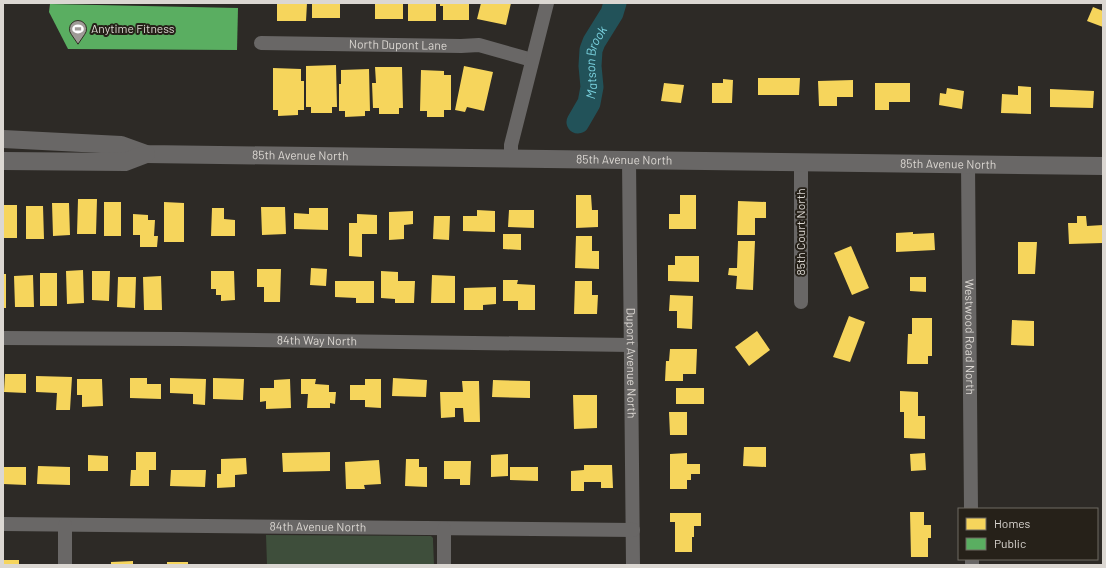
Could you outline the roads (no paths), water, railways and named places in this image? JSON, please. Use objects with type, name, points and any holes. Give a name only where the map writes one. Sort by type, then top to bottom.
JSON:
[{"type":"street","points":[[511,158],[511,144],[547,3]]},
{"type":"street","name":"North Dupont Lane","points":[[261,43],[479,45],[532,60]]},
{"type":"street","name":"85th Avenue North","points":[[3,139],[121,145],[146,154],[1103,166]]},
{"type":"street","name":"85th Avenue North","points":[[3,161],[125,162],[146,154]]},
{"type":"street","name":"Dupont Avenue North","points":[[629,160],[633,565]]},
{"type":"street","name":"85th Court North","points":[[801,163],[801,302]]},
{"type":"street","name":"Westwood Road North","points":[[968,164],[971,508]]},
{"type":"street","name":"84th Way North","points":[[3,338],[631,345]]},
{"type":"street","name":"84th Avenue North","points":[[3,524],[633,530]]},
{"type":"street","points":[[65,524],[65,565]]},
{"type":"street","points":[[444,529],[444,565]]},
{"type":"waterway","name":"Matson Brook","points":[[578,122],[589,103],[592,87],[590,66],[591,50],[594,42],[612,13],[615,3]]},
{"type":"place","name":"Anytime Fitness","points":[[78,44]]}]
